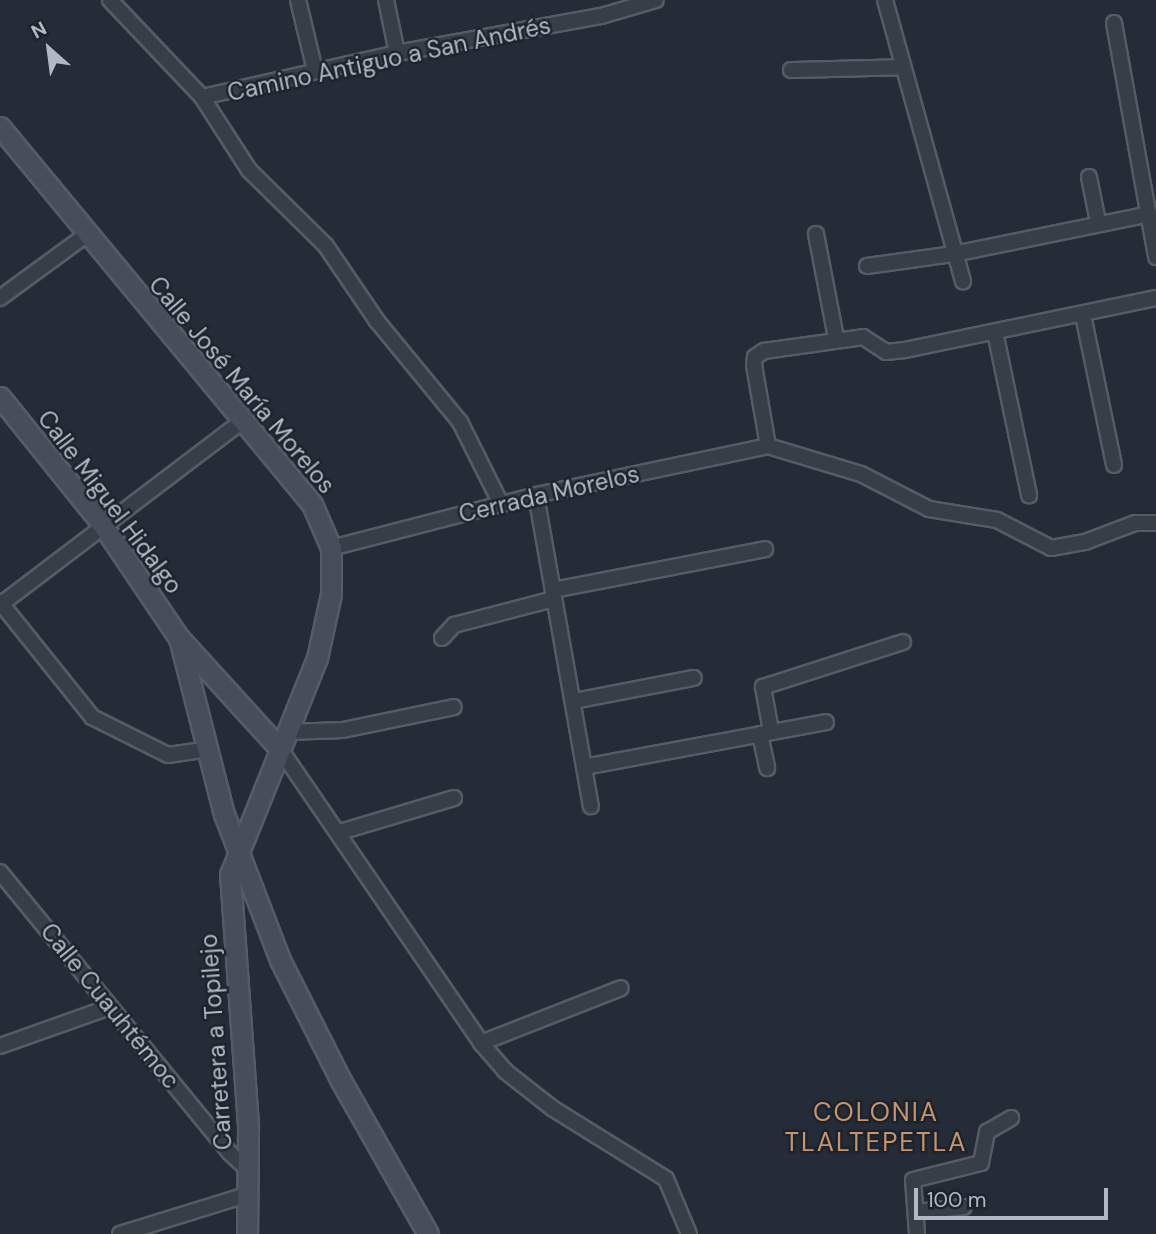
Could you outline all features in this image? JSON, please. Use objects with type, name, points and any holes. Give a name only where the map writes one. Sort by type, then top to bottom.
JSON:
[{"type":"main road","name":"Calle José María Morelos","points":[[0,127],[86,235],[312,504],[331,548],[333,572],[324,632],[284,741],[237,848]]},
{"type":"main road","name":"Calle Miguel Hidalgo","points":[[0,397],[102,524],[179,638],[284,741]]},
{"type":"main road","name":"Calle Miguel Hidalgo","points":[[179,638],[224,814],[296,996],[428,1234]]},
{"type":"main road","name":"Carretera a Topilejo","points":[[237,848],[230,896],[241,1007],[249,1171],[247,1234]]},
{"type":"street","points":[[110,0],[202,97],[249,170],[326,246],[377,321],[441,396],[478,453],[501,504]]},
{"type":"street","points":[[298,0],[315,71]]},
{"type":"street","points":[[386,0],[397,53]]},
{"type":"street","name":"Camino Antiguo a San Andrés","points":[[202,97],[397,53],[601,16],[656,0]]},
{"type":"street","points":[[885,0],[963,281]]},
{"type":"street","points":[[1114,23],[1156,257]]},
{"type":"street","points":[[791,70],[903,67]]},
{"type":"street","points":[[1089,177],[1098,222]]},
{"type":"street","points":[[867,266],[954,254],[1098,222],[1150,214]]},
{"type":"street","points":[[816,234],[836,338]]},
{"type":"street","points":[[0,298],[86,235]]},
{"type":"street","points":[[1156,298],[1083,315],[886,352],[863,337],[836,338],[764,351],[755,357],[768,446],[861,474],[929,509],[997,520],[1051,548],[1084,542],[1135,523],[1156,523]]},
{"type":"street","points":[[1083,315],[1114,465]]},
{"type":"street","points":[[995,332],[1029,495]]},
{"type":"street","points":[[209,750],[168,755],[92,717],[0,604],[102,524],[241,422]]},
{"type":"street","name":"Cerrada Morelos","points":[[331,548],[536,495],[768,446]]},
{"type":"street","points":[[536,495],[591,806]]},
{"type":"street","points":[[442,638],[454,625],[554,594],[765,549]]},
{"type":"street","points":[[767,768],[763,687],[903,642]]},
{"type":"street","points":[[574,701],[694,678]]},
{"type":"street","points":[[454,707],[284,741],[340,832],[481,1043],[505,1071],[552,1108],[666,1179],[689,1234]]},
{"type":"street","points":[[584,767],[826,722]]},
{"type":"street","points":[[340,832],[454,799]]},
{"type":"street","name":"Calle Cuauhtémoc","points":[[0,872],[249,1171]]},
{"type":"street","points":[[481,1043],[621,988]]},
{"type":"street","points":[[0,1046],[110,1007]]},
{"type":"street","points":[[918,1234],[913,1180],[981,1163],[987,1132],[1011,1118]]},
{"type":"street","points":[[120,1234],[249,1194]]},
{"type":"street","points":[[916,1212],[964,1207]]},
{"type":"district","name":"COLONIA TLALTEPETLA","points":[[876,1128]]}]
